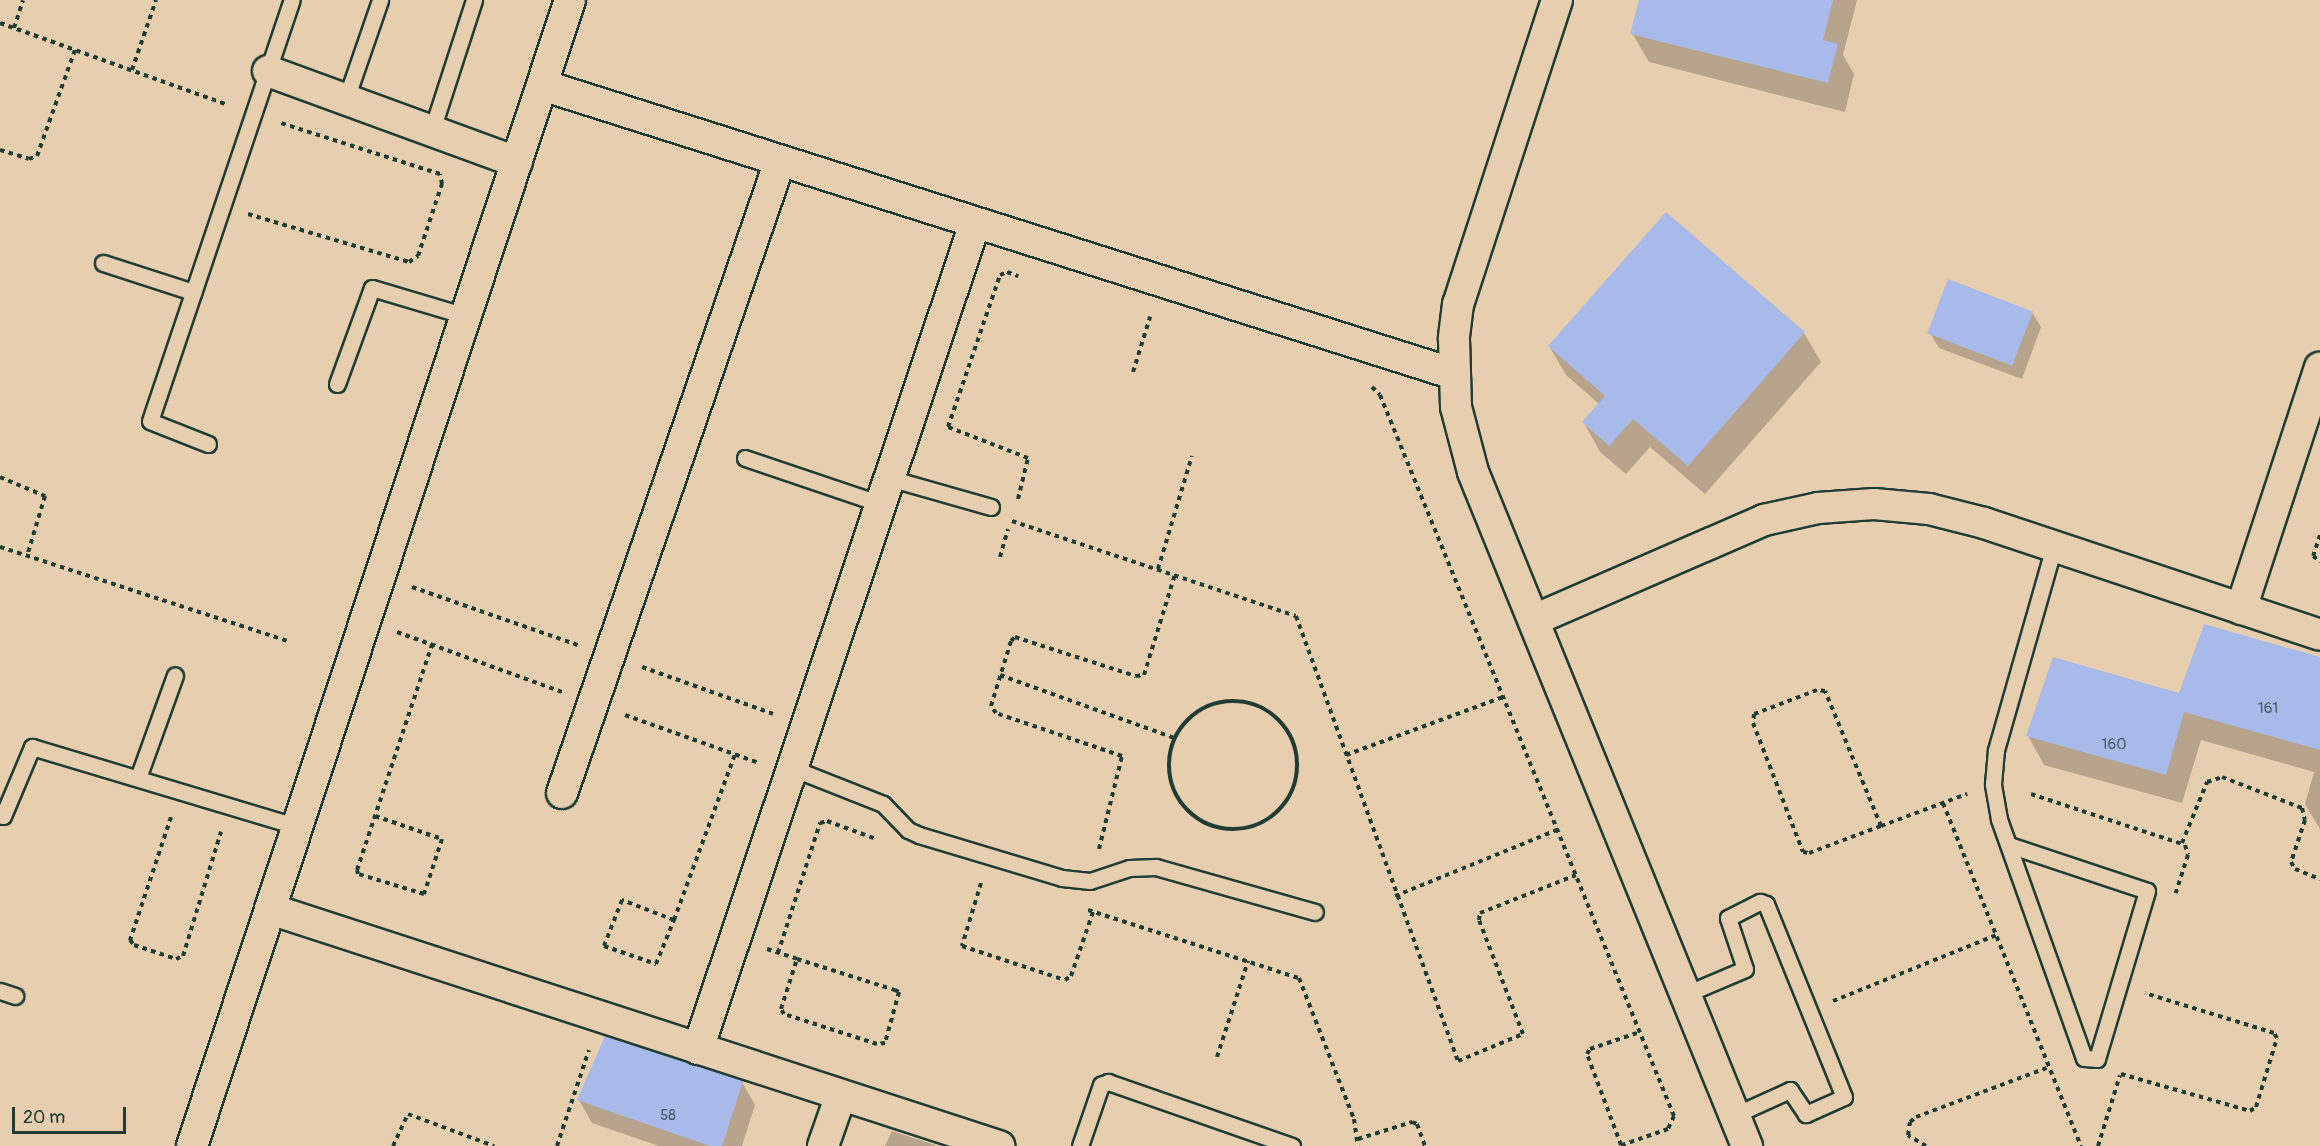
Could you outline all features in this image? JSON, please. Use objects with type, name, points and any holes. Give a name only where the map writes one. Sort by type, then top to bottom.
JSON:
[{"type":"street","points":[[192,1146],[570,0]]},
{"type":"street","points":[[1557,0],[1458,304],[1454,374],[1459,418],[1473,472],[1747,1146]]},
{"type":"street","points":[[268,71],[517,162]]},
{"type":"street","points":[[542,85],[1454,374]]},
{"type":"street","points":[[562,793],[780,160]]},
{"type":"street","points":[[698,1049],[975,223]]},
{"type":"street","points":[[2241,609],[2320,368]]},
{"type":"street","points":[[1534,620],[1764,520],[1818,508],[1874,504],[1929,509],[2054,546],[2320,635]]},
{"type":"street","points":[[270,909],[999,1146]]},
{"type":"street","points":[[824,1146],[841,1095]]},
{"type":"lane","points":[[208,444],[150,422],[292,0]]},
{"type":"lane","points":[[346,99],[380,0]]},
{"type":"lane","points":[[432,130],[474,0]]},
{"type":"lane","points":[[103,263],[193,292]]},
{"type":"lane","points":[[337,384],[372,288],[466,316]]},
{"type":"lane","points":[[745,458],[885,491],[991,507]]},
{"type":"lane","points":[[2009,845],[2147,891],[2097,1059],[2084,1058],[2009,845],[1993,784],[1996,750],[2054,546]]},
{"type":"lane","points":[[138,778],[175,675]]},
{"type":"lane","points":[[3,816],[32,747],[298,826]]},
{"type":"lane","points":[[792,768],[883,804],[914,833],[1062,878],[1090,881],[1129,868],[1156,867],[1315,912]]},
{"type":"lane","points":[[1686,994],[1745,969],[1728,918],[1762,902],[1767,906],[1843,1099],[1806,1114],[1790,1090],[1735,1116]]},
{"type":"lane","points":[[1080,1146],[1101,1084],[1108,1082],[1292,1146]]},
{"type":"path","points":[[14,27],[23,0]]},
{"type":"path","points":[[132,70],[156,0]]},
{"type":"path","points":[[0,23],[254,114],[440,174],[443,180],[416,259],[410,262],[222,206]]},
{"type":"path","points":[[0,150],[29,159],[37,156],[75,50]]},
{"type":"path","points":[[1000,557],[1029,459],[948,427],[1000,275],[1007,272],[1029,279]]},
{"type":"path","points":[[1139,313],[1161,320]]},
{"type":"path","points":[[1133,372],[1150,317]]},
{"type":"path","points":[[1370,386],[1380,395],[1640,1032],[1674,1120],[1668,1129],[1620,1146],[1587,1054],[1590,1049],[1640,1032]]},
{"type":"path","points":[[1158,568],[1192,456]]},
{"type":"path","points":[[0,477],[45,496],[27,556]]},
{"type":"path","points":[[1011,521],[1296,615],[1455,1058],[1461,1061],[1523,1034],[1479,920],[1480,913],[1576,875]]},
{"type":"path","points":[[2320,535],[2313,556],[2320,561]]},
{"type":"path","points":[[0,548],[288,641]]},
{"type":"path","points":[[1090,881],[1122,756],[996,713],[991,706],[1015,637],[1136,676],[1144,675],[1175,574]]},
{"type":"path","points":[[375,816],[442,839],[424,894],[357,873],[375,816],[432,644]]},
{"type":"path","points":[[1000,675],[1174,738]]},
{"type":"path","points":[[1881,826],[1825,691],[1817,690],[1754,714],[1753,723],[1803,852],[1881,826],[1993,784]]},
{"type":"path","points":[[1346,755],[1503,697]]},
{"type":"path","points":[[1215,703],[1252,704],[1282,723],[1292,739],[1297,775],[1292,792],[1275,814],[1251,827],[1215,827],[1198,820],[1174,792],[1168,756],[1174,738],[1184,723],[1215,703]]},
{"type":"path","points":[[674,920],[622,900],[604,946],[654,965],[674,920],[735,754]]},
{"type":"path","points":[[2182,843],[2207,782],[2222,777],[2301,808],[2305,820],[2291,862],[2295,869],[2320,879]]},
{"type":"path","points":[[180,791],[130,940],[134,945],[176,959],[183,956],[229,806]]},
{"type":"path","points":[[1943,803],[2081,1146]]},
{"type":"path","points":[[778,953],[820,823],[827,821],[883,841]]},
{"type":"path","points":[[1395,896],[1557,830]]},
{"type":"path","points":[[990,856],[962,942],[965,948],[1068,980],[1093,912]]},
{"type":"path","points":[[1082,908],[1297,976],[1303,983],[1358,1139],[1358,1146]]},
{"type":"path","points":[[1810,1011],[1996,935]]},
{"type":"path","points":[[735,939],[797,959],[899,993],[885,1043],[877,1044],[784,1014],[781,1009],[797,959]]},
{"type":"path","points":[[1217,1057],[1248,961]]},
{"type":"path","points":[[2121,1074],[2250,1111],[2256,1107],[2277,1038],[2274,1033],[2145,993]]},
{"type":"path","points":[[557,1146],[600,1017]]},
{"type":"path","points":[[1926,1146],[1908,1135],[1910,1122],[1916,1117],[2049,1067]]},
{"type":"path","points":[[393,1146],[408,1114],[495,1146]]},
{"type":"path","points":[[1358,1139],[1412,1122],[1417,1124],[1425,1146]]},
{"type":"building","points":[[1639,0],[1833,0],[1823,40],[1838,44],[1828,83],[1630,34]]},
{"type":"building","points":[[1666,212],[1805,332],[1688,466],[1633,419],[1609,446],[1582,422],[1605,396],[1548,346]]},
{"type":"building","points":[[1948,279],[2033,312],[2012,366],[1927,333]]},
{"type":"building","points":[[2204,624],[2320,657],[2320,750],[2184,712],[2166,775],[2026,736],[2053,657],[2179,693]]},
{"type":"building","points":[[605,1036],[743,1081],[722,1146],[710,1146],[577,1100]]}]
